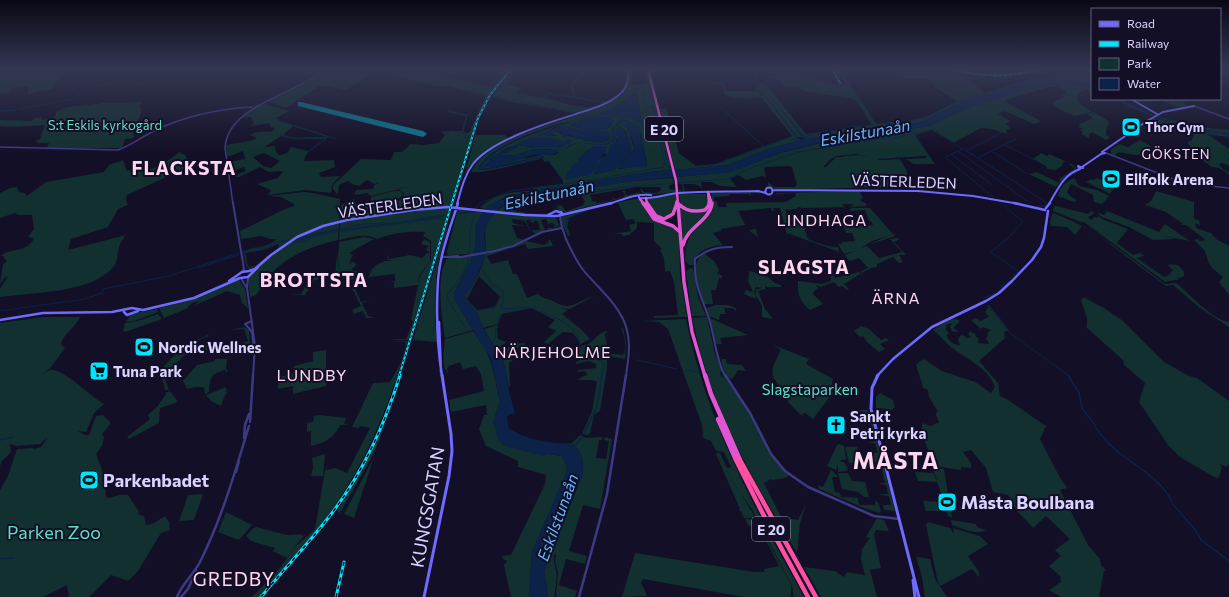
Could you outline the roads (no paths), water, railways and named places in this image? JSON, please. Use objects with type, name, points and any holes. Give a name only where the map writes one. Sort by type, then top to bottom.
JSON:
[{"type":"highway","name":"E 20","points":[[654,97],[672,165],[678,198],[681,271],[688,317],[697,350],[711,394],[738,460],[766,520],[808,597]]},
{"type":"highway","points":[[678,198],[681,207],[687,210],[705,210],[709,205],[708,192]]},
{"type":"highway","points":[[681,249],[688,233],[711,210],[711,201],[708,192]]},
{"type":"highway","points":[[646,197],[651,213],[662,218],[669,217],[673,214],[678,198]]},
{"type":"highway","points":[[640,198],[651,216],[659,222],[675,226],[680,232]]},
{"type":"highway","name":"E 20","points":[[678,198],[681,249],[688,317]]},
{"type":"highway","name":"E 20","points":[[738,460],[816,597]]},
{"type":"main road","name":"KUNGSGATAN","points":[[424,597],[451,460],[451,434],[438,351],[438,280],[442,257],[467,172],[482,155],[511,138],[541,126],[602,106],[616,97]]},
{"type":"main road","points":[[1132,100],[1155,115]]},
{"type":"main road","points":[[919,597],[871,409],[871,390],[874,380],[882,368],[931,328],[978,305],[1006,286],[1042,245],[1046,233],[1046,210],[1062,182],[1155,115],[1194,106]]},
{"type":"main road","name":"VÄSTERLEDEN","points":[[772,191],[912,190],[961,194],[1026,205],[1046,210]]},
{"type":"main road","points":[[765,191],[772,191]]},
{"type":"main road","points":[[554,215],[646,197],[678,198],[708,192],[772,191]]},
{"type":"main road","points":[[640,198],[646,197]]},
{"type":"main road","name":"VÄSTERLEDEN","points":[[241,273],[255,269],[275,252],[305,233],[328,225],[413,210],[441,207],[506,213],[554,215]]},
{"type":"main road","points":[[554,215],[557,211],[560,214]]},
{"type":"main road","name":"VÄSTERLEDEN","points":[[249,276],[275,252]]},
{"type":"main road","points":[[118,311],[124,312],[126,315],[180,302],[249,276],[251,272],[249,271]]},
{"type":"main road","points":[[241,273],[239,276],[241,278]]},
{"type":"main road","points":[[217,289],[241,273]]},
{"type":"main road","points":[[0,320],[49,313],[118,311],[132,308],[143,310]]},
{"type":"main road","points":[[124,312],[127,309]]},
{"type":"main road","points":[[132,313],[134,309]]},
{"type":"main road","points":[[913,575],[915,597]]},
{"type":"street","points":[[241,273],[244,268],[224,147],[236,122],[247,111],[273,97]]},
{"type":"street","points":[[1194,106],[1229,118]]},
{"type":"street","points":[[0,147],[118,150],[129,146],[155,130],[178,120],[233,109],[252,108]]},
{"type":"street","points":[[236,122],[252,108]]},
{"type":"street","points":[[233,109],[247,111]]},
{"type":"street","points":[[1105,152],[1143,169],[1171,178],[1207,186],[1229,188]]},
{"type":"street","points":[[560,214],[560,222],[571,252],[577,262],[619,312],[626,327],[630,341],[607,494],[579,597]]},
{"type":"street","points":[[554,215],[560,222]]},
{"type":"street","points":[[442,257],[488,253],[513,246],[542,232],[562,228]]},
{"type":"street","points":[[732,247],[717,247],[706,250],[699,255],[694,262],[693,268],[698,295],[708,317],[718,361],[726,378],[747,408],[764,444],[782,468],[802,484],[874,516],[899,519]]},
{"type":"street","points":[[243,264],[249,271]]},
{"type":"street","points":[[242,446],[251,424],[255,356],[255,339],[246,281],[249,276]]},
{"type":"street","points":[[241,278],[247,288]]},
{"type":"street","points":[[250,312],[248,321],[245,324],[252,332],[255,356]]},
{"type":"street","points":[[248,321],[252,323]]},
{"type":"street","points":[[247,326],[252,323]]},
{"type":"street","points":[[181,597],[189,585],[218,522],[238,467],[246,425],[251,409]]},
{"type":"street","points":[[246,425],[250,422]]},
{"type":"street","points":[[246,425],[250,426]]},
{"type":"street","points":[[177,597],[182,586],[196,569]]},
{"type":"street","points":[[185,584],[189,585]]},
{"type":"street","points":[[180,590],[182,592],[186,591]]},
{"type":"water","points":[[629,97],[636,97],[643,125],[630,117],[597,114],[618,105]]},
{"type":"water","name":"Eskilstunaån","points":[[766,97],[801,140],[804,139],[771,97],[808,139],[848,131],[907,125],[923,121],[961,102],[978,97],[1005,97],[965,109],[929,126],[833,140],[810,145],[780,153],[737,170],[723,173],[632,181],[511,201],[499,208],[487,223],[484,235],[486,249],[484,261],[470,290],[464,296],[477,313],[484,330],[494,346],[496,346],[503,359],[515,413],[510,414],[507,417],[509,428],[523,436],[539,440],[556,443],[572,443],[580,453],[583,464],[583,473],[544,572],[548,597],[529,597],[532,552],[566,474],[567,466],[562,456],[550,454],[544,456],[509,447],[502,444],[498,439],[493,422],[500,402],[491,359],[454,299],[454,293],[471,261],[475,247],[475,227],[480,216],[488,206],[497,201],[534,191],[649,172],[728,165],[771,148],[798,141]]},
{"type":"water","points":[[1117,100],[1122,100],[1161,119],[1198,129],[1229,133],[1229,135],[1184,127],[1170,123]]},
{"type":"water","points":[[585,116],[576,121],[557,126],[515,142],[495,153],[481,167],[485,169],[543,156],[544,158],[485,170],[478,169],[485,159],[497,150],[511,143],[526,136]]},
{"type":"water","points":[[590,116],[611,118],[615,121],[607,129],[587,130],[609,131],[611,137],[608,140],[594,142],[582,140],[581,137],[576,140],[574,139],[576,137],[569,135],[563,138],[561,132],[556,131],[552,133],[557,136],[545,135],[533,137],[560,126],[566,126],[583,131],[586,130],[570,125]]},
{"type":"water","points":[[620,119],[630,121],[643,130],[628,123],[622,122],[614,129],[616,139],[608,144],[598,145],[579,143],[603,144],[608,142],[613,138],[611,130]]},
{"type":"water","points":[[630,123],[641,132],[647,166],[618,169],[634,148],[632,139],[623,124]]},
{"type":"water","points":[[620,125],[629,138],[632,149],[630,153],[614,170],[594,174],[597,164],[609,152],[609,146],[618,140],[615,131]]},
{"type":"water","points":[[529,138],[552,138],[563,142],[566,140],[574,141],[560,148],[528,148],[518,145],[518,147],[503,154],[495,155]]},
{"type":"water","points":[[577,143],[579,143],[564,149],[571,145]]},
{"type":"water","points":[[595,146],[606,146],[606,149],[605,154],[595,166],[591,175],[566,179],[568,171],[572,166],[578,162],[583,154]]},
{"type":"water","points":[[535,149],[560,150],[551,156],[534,155],[500,166],[483,167],[494,156],[516,155]]},
{"type":"waterway","points":[[19,109],[73,99],[76,97]]},
{"type":"waterway","points":[[498,97],[575,113]]},
{"type":"waterway","points":[[536,97],[565,103]]},
{"type":"waterway","points":[[574,97],[605,102],[609,100]]},
{"type":"waterway","points":[[589,112],[612,102],[618,97]]},
{"type":"waterway","points":[[644,97],[646,107],[654,108]]},
{"type":"waterway","points":[[651,97],[654,108]]},
{"type":"waterway","name":"Eskilstunaån","points":[[855,97],[874,125]]},
{"type":"waterway","points":[[959,101],[975,97]]},
{"type":"waterway","name":"Eskilstunaån","points":[[877,124],[909,121],[927,117],[958,101]]},
{"type":"waterway","points":[[716,103],[764,147]]},
{"type":"waterway","points":[[569,105],[592,108]]},
{"type":"waterway","points":[[646,108],[647,114]]},
{"type":"waterway","points":[[654,108],[668,165]]},
{"type":"waterway","points":[[0,111],[16,110]]},
{"type":"waterway","points":[[449,111],[467,115],[463,133]]},
{"type":"waterway","points":[[581,115],[631,119],[659,140],[665,163]]},
{"type":"waterway","points":[[651,131],[648,115],[656,119]]},
{"type":"waterway","points":[[280,121],[336,139]]},
{"type":"waterway","name":"Eskilstunaån","points":[[806,136],[851,127],[872,125]]},
{"type":"waterway","name":"Eskilstunaån","points":[[503,211],[528,202],[626,187],[727,179],[756,166],[799,152],[881,138],[896,138],[933,129],[963,149],[951,154]]},
{"type":"waterway","points":[[444,132],[453,131],[463,133]]},
{"type":"waterway","points":[[463,133],[469,138]]},
{"type":"waterway","points":[[967,151],[1001,133]]},
{"type":"waterway","points":[[281,135],[292,138],[327,138]]},
{"type":"waterway","points":[[764,147],[791,137],[793,139]]},
{"type":"waterway","points":[[309,151],[326,139]]},
{"type":"waterway","points":[[977,158],[1016,139]]},
{"type":"waterway","points":[[1005,145],[1039,162]]},
{"type":"waterway","points":[[696,166],[716,164],[764,147]]},
{"type":"waterway","points":[[967,151],[977,158]]},
{"type":"waterway","points":[[959,152],[1030,203]]},
{"type":"waterway","points":[[993,152],[1026,173]]},
{"type":"waterway","points":[[951,154],[992,185]]},
{"type":"waterway","points":[[951,154],[945,157],[993,197]]},
{"type":"waterway","points":[[977,158],[1047,203],[1045,206],[1038,206]]},
{"type":"waterway","name":"Eskilstunaån","points":[[548,160],[562,179]]},
{"type":"waterway","name":"Eskilstunaån","points":[[476,208],[480,203],[511,191],[586,181],[664,167]]},
{"type":"waterway","points":[[984,298],[994,294],[1018,271],[991,252],[1008,238],[1023,222],[1000,202]]},
{"type":"waterway","points":[[459,213],[472,211]]},
{"type":"waterway","points":[[458,214],[480,211]]},
{"type":"waterway","points":[[563,220],[583,212]]},
{"type":"waterway","points":[[404,221],[445,215]]},
{"type":"waterway","points":[[404,221],[444,216]]},
{"type":"waterway","points":[[341,231],[441,218]]},
{"type":"waterway","points":[[465,327],[449,302],[447,296],[460,278],[468,262],[473,219]]},
{"type":"waterway","points":[[565,229],[567,219]]},
{"type":"waterway","points":[[392,223],[404,221]]},
{"type":"waterway","points":[[392,223],[404,221]]},
{"type":"waterway","points":[[341,229],[364,224],[392,223]]},
{"type":"waterway","points":[[341,230],[392,223]]},
{"type":"waterway","points":[[299,239],[313,234],[338,229]]},
{"type":"waterway","points":[[296,240],[302,240],[314,235],[338,230]]},
{"type":"waterway","points":[[294,242],[303,242],[315,236],[337,232]]},
{"type":"waterway","points":[[243,252],[254,248],[266,248],[277,242],[289,240]]},
{"type":"waterway","points":[[244,253],[266,249],[276,243],[286,241]]},
{"type":"waterway","points":[[166,277],[239,253]]},
{"type":"waterway","points":[[198,268],[238,255]]},
{"type":"waterway","points":[[481,268],[492,284],[503,291],[504,298],[501,308],[532,308],[537,310]]},
{"type":"waterway","points":[[0,311],[85,299],[102,293],[103,289],[164,277]]},
{"type":"waterway","points":[[988,306],[1010,333],[1068,375]]},
{"type":"waterway","points":[[475,311],[494,308]]},
{"type":"waterway","points":[[539,311],[558,319],[570,327],[578,337],[580,344]]},
{"type":"waterway","points":[[497,323],[500,315]]},
{"type":"waterway","points":[[492,342],[495,340],[496,326]]},
{"type":"waterway","points":[[581,347],[585,353],[604,363],[602,376]]},
{"type":"waterway","points":[[637,360],[677,369]]},
{"type":"waterway","points":[[686,370],[698,372]]},
{"type":"waterway","points":[[584,434],[597,406],[602,375]]},
{"type":"waterway","points":[[1068,375],[1079,393],[1082,408],[1095,425]]},
{"type":"waterway","points":[[1095,427],[1115,449],[1155,480],[1168,494],[1172,502]]},
{"type":"waterway","points":[[0,440],[14,437]]},
{"type":"waterway","points":[[575,446],[582,437]]},
{"type":"waterway","points":[[1173,504],[1196,531],[1201,540],[1229,561]]},
{"type":"waterway","points":[[0,559],[13,558]]},
{"type":"railway","points":[[399,376],[478,118],[489,97]]},
{"type":"railway","points":[[261,597],[324,524],[354,481],[380,429],[400,375]]},
{"type":"railway","points":[[336,597],[344,562]]},
{"type":"place","name":"Thor Gym","points":[[1131,127]]},
{"type":"place","name":"Ellfolk Arena","points":[[1111,179]]},
{"type":"place","name":"Nordic Wellnes","points":[[144,347]]},
{"type":"place","name":"Tuna Park","points":[[99,371]]},
{"type":"place","name":"Sankt Petri kyrka","points":[[836,425]]},
{"type":"place","name":"Parkenbadet","points":[[89,480]]},
{"type":"place","name":"Måsta Boulbana","points":[[947,502]]},
{"type":"district","name":"GÖKSTEN","points":[[1176,154]]},
{"type":"district","name":"FLACKSTA","points":[[184,167]]},
{"type":"district","name":"LINDHAGA","points":[[822,219]]},
{"type":"district","name":"SLAGSTA","points":[[804,266]]},
{"type":"district","name":"BROTTSTA","points":[[314,279]]},
{"type":"district","name":"ÄRNA","points":[[896,297]]},
{"type":"district","name":"NÄRJEHOLME","points":[[553,351]]},
{"type":"district","name":"LUNDBY","points":[[312,374]]},
{"type":"district","name":"MÅSTA","points":[[896,460]]},
{"type":"district","name":"GREDBY","points":[[234,578]]},
{"type":"park label","name":"S:t Eskils kyrkogård","points":[[105,125]]},
{"type":"park label","name":"Slagstaparken","points":[[810,389]]},
{"type":"park label","name":"Parken Zoo","points":[[54,532]]}]
